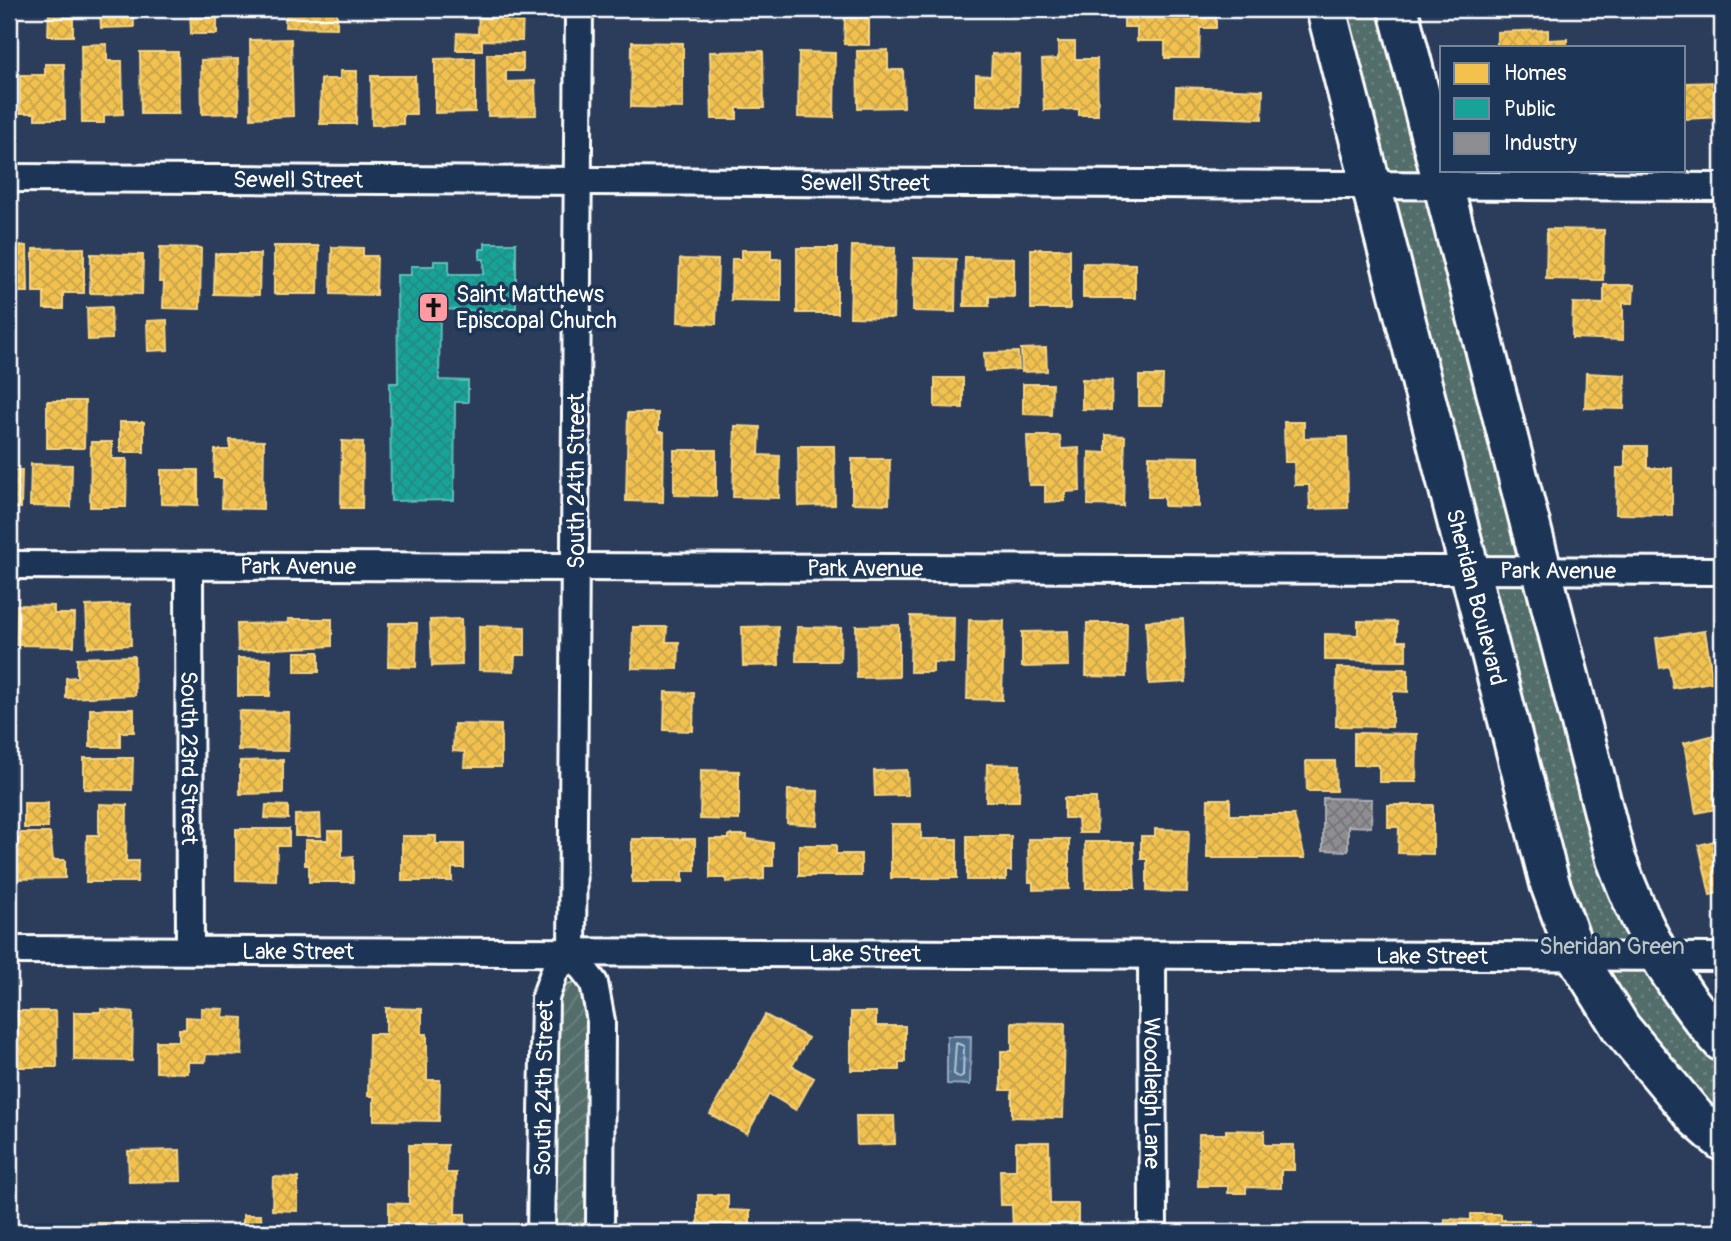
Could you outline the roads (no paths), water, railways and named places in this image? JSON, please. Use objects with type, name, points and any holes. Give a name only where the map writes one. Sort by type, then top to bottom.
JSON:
[{"type":"main road","name":"Sheridan Boulevard","points":[[1326,9],[1550,884],[1577,957],[1621,1028],[1697,1119],[1722,1140]]},
{"type":"main road","points":[[1398,9],[1616,859],[1635,911],[1657,957],[1722,1042]]},
{"type":"street","name":"South 24th Street","points":[[541,1232],[545,998],[555,970],[572,954],[579,9]]},
{"type":"street","name":"Sewell Street","points":[[9,178],[1722,187]]},
{"type":"street","name":"Park Avenue","points":[[9,565],[1722,571]]},
{"type":"street","name":"South 23rd Street","points":[[189,565],[190,950]]},
{"type":"street","name":"Lake Street","points":[[9,950],[1722,957]]},
{"type":"street","points":[[572,954],[594,983],[601,1021],[600,1232]]},
{"type":"street","name":"Woodleigh Lane","points":[[1152,955],[1153,1232]]},
{"type":"water","points":[[947,1036],[971,1036],[970,1085],[947,1084]]},
{"type":"place","name":"Saint Matthews Episcopal Church","points":[[433,307]]},
{"type":"park label","name":"Sheridan Green","points":[[1612,946]]}]
